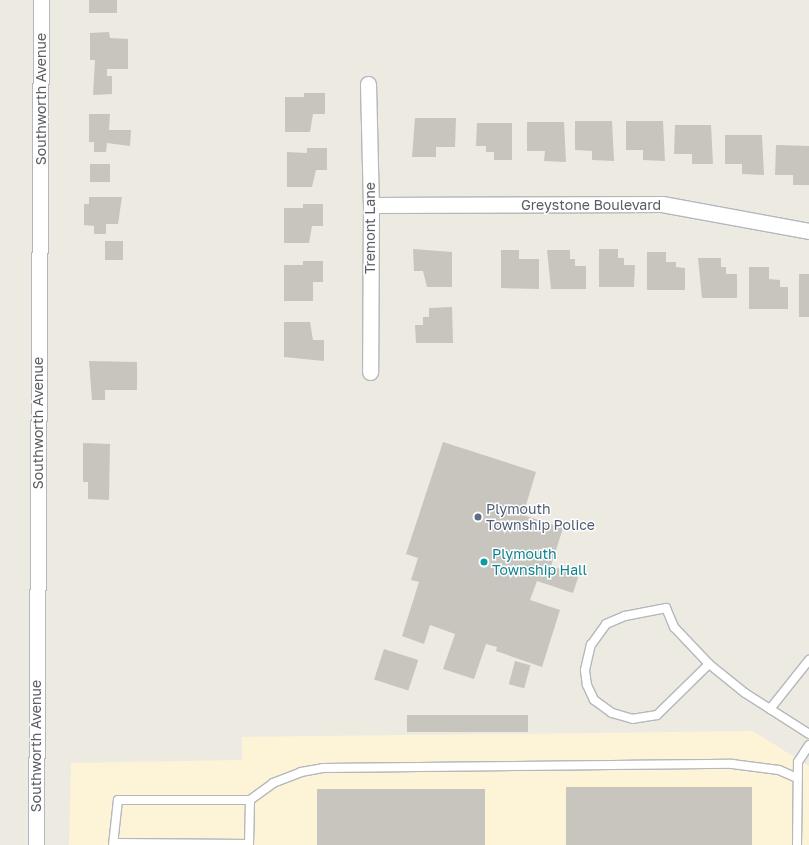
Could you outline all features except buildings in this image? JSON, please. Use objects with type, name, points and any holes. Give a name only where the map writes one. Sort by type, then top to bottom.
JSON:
[{"type":"street","name":"Southworth Avenue","points":[[36,845],[41,0]]},
{"type":"street","name":"Tremont Lane","points":[[368,84],[371,205],[370,372]]},
{"type":"street","name":"Greystone Boulevard","points":[[371,205],[662,204],[809,231]]},
{"type":"lane","points":[[709,664],[657,715],[633,719],[612,713],[594,700],[587,685],[585,670],[591,645],[606,624],[625,616],[666,608],[674,627],[709,664],[770,709],[809,734]]},
{"type":"lane","points":[[770,709],[809,660]]},
{"type":"lane","points":[[797,845],[798,762],[809,745]]},
{"type":"lane","points":[[250,800],[249,844],[114,844],[118,800],[250,800],[273,783],[301,772],[323,768],[732,764],[778,770],[797,778]]},
{"type":"shaded area","points":[[753,731],[809,766],[809,845],[69,845],[71,763],[242,760],[242,737]]},
{"type":"place","name":"Plymouth Township Police","points":[[478,517]]},
{"type":"place","name":"Plymouth Township Hall","points":[[484,562]]}]
